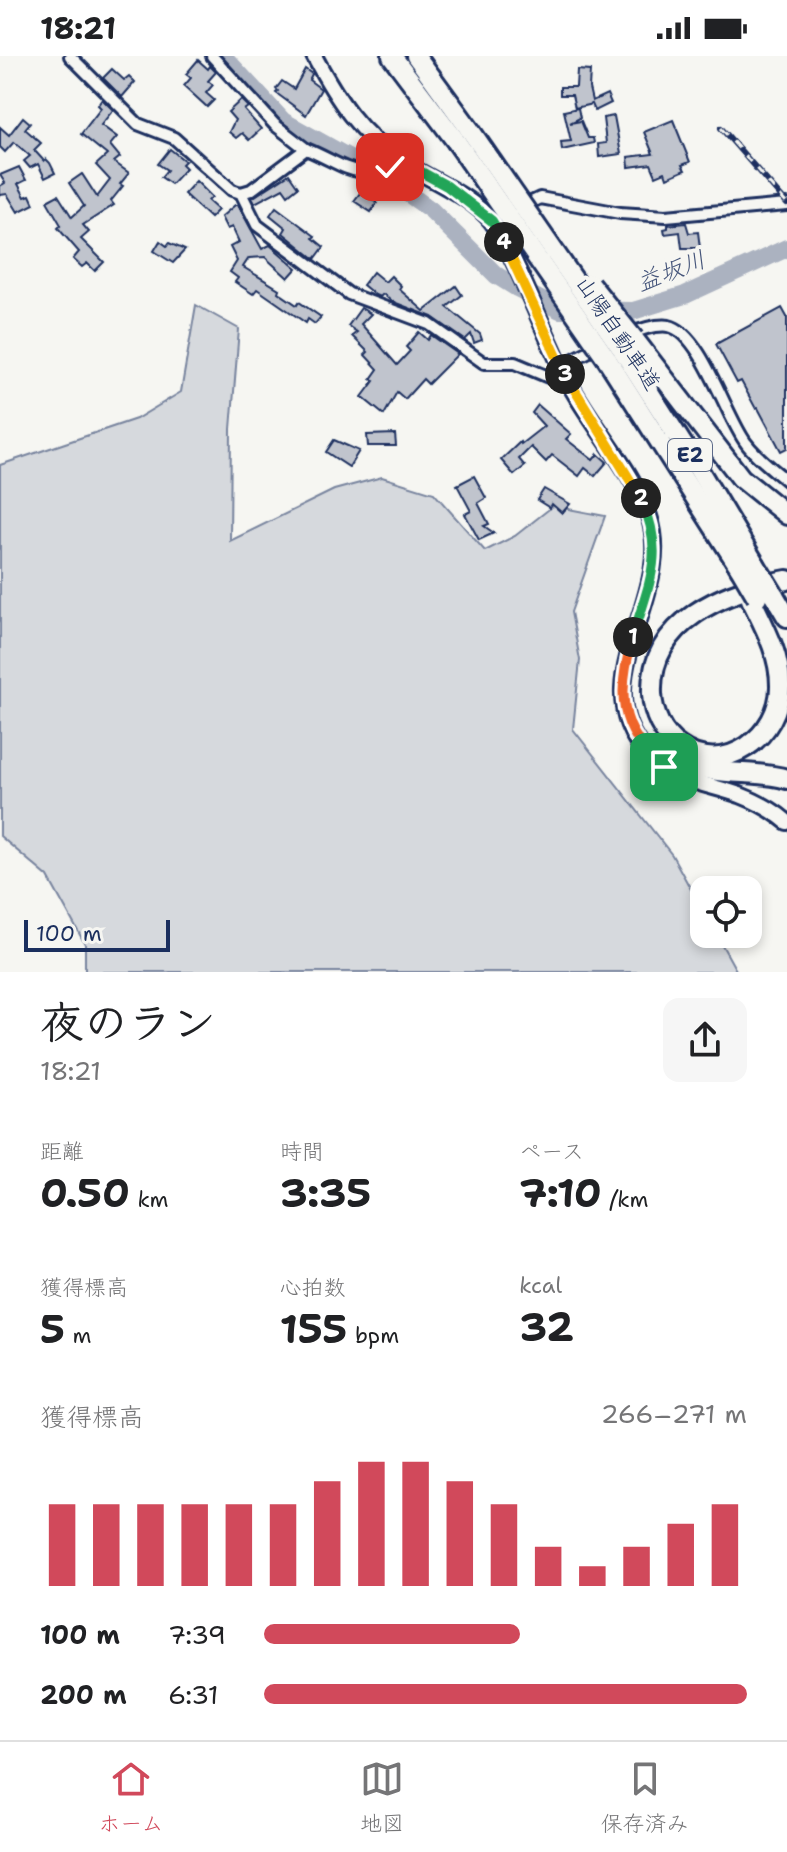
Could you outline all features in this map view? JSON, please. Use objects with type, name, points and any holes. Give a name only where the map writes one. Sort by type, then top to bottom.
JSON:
[{"type":"highway","name":"山陽自動車道","points":[[392,56],[463,135],[621,349],[748,566],[787,648]]},
{"type":"highway","name":"山陽自動車道","points":[[416,56],[463,135]]},
{"type":"highway","points":[[463,135],[621,349],[741,478],[787,515]]},
{"type":"highway","points":[[787,570],[749,575],[716,588],[677,615],[647,655],[641,678],[640,705],[659,742],[690,764],[710,770],[775,775],[787,779]]},
{"type":"highway","points":[[761,597],[777,661],[780,685],[777,708],[767,729],[751,745],[732,754],[713,757],[696,755],[680,747],[658,722],[652,704],[656,661],[684,623],[700,609],[721,597],[752,586],[787,580]]},
{"type":"highway","name":"山陽自動車道","points":[[761,597],[787,617]]},
{"type":"street","points":[[70,56],[138,124],[174,138],[232,190],[241,193],[251,190],[306,149]]},
{"type":"street","points":[[212,56],[275,125],[306,149],[361,174],[375,173],[396,164]]},
{"type":"street","points":[[314,56],[338,101],[396,164],[447,186],[492,221],[569,382],[641,498],[653,532],[655,554],[653,572],[623,679],[623,700],[631,729],[647,754],[664,767],[682,777],[762,804],[787,822]]},
{"type":"street","points":[[241,193],[257,225],[349,294],[429,324],[484,363],[515,363],[569,382]]},
{"type":"street","points":[[492,221],[540,198],[620,213],[666,216],[787,205]]},
{"type":"street","points":[[569,382],[570,361],[641,329],[672,326],[686,338],[704,362],[745,443],[787,481]]},
{"type":"shaded area","points":[[196,305],[239,329],[231,429],[230,541],[334,490],[382,477],[434,493],[485,551],[515,536],[553,506],[605,516],[571,612],[580,660],[573,729],[672,855],[690,888],[690,948],[724,948],[737,972],[85,972],[85,944],[48,877],[0,836],[0,465],[136,419],[181,392]]},
{"type":"building","points":[[198,60],[216,72],[208,81],[213,85],[206,93],[214,100],[207,107],[184,86],[191,78],[186,74]]},
{"type":"building","points":[[112,69],[124,80],[129,76],[135,82],[122,97],[103,78]]},
{"type":"building","points":[[305,69],[312,74],[309,80],[321,89],[306,115],[276,93],[282,81],[294,89]]},
{"type":"building","points":[[577,70],[590,71],[592,101],[607,94],[611,103],[595,111],[592,104],[575,108],[572,95],[560,95],[560,87],[576,87]]},
{"type":"building","points":[[102,99],[113,110],[101,125],[117,137],[110,145],[120,157],[114,162],[129,173],[111,201],[114,205],[83,225],[89,232],[81,239],[104,262],[95,271],[87,263],[82,267],[73,259],[79,252],[58,228],[61,225],[47,201],[58,195],[72,217],[84,206],[69,183],[82,174],[97,197],[110,180],[96,165],[107,155],[81,134],[101,108],[98,105]]},
{"type":"building","points":[[241,100],[248,107],[244,110],[261,129],[249,140],[242,133],[236,138],[229,132],[235,120],[228,112]]},
{"type":"building","points":[[578,108],[580,118],[570,123],[581,121],[588,138],[593,138],[594,143],[562,150],[561,142],[571,141],[564,111]]},
{"type":"building","points":[[614,116],[621,154],[599,157],[598,144],[606,143],[603,118]]},
{"type":"building","points":[[23,117],[30,123],[25,129],[41,143],[34,150],[50,163],[55,173],[45,178],[38,164],[30,168],[24,161],[30,156],[14,142],[5,152],[0,147],[0,127],[9,135]]},
{"type":"building","points":[[673,120],[690,162],[682,165],[685,170],[667,178],[665,172],[656,176],[651,164],[629,167],[628,157],[653,154],[644,132]]},
{"type":"building","points":[[170,149],[185,161],[182,164],[186,168],[171,184],[161,177],[167,170],[158,164]]},
{"type":"building","points":[[19,167],[26,180],[18,184],[25,197],[30,195],[34,204],[18,212],[7,194],[0,195],[0,186],[5,183],[0,175]]},
{"type":"building","points":[[289,174],[298,187],[288,195],[283,188],[255,203],[252,198]]},
{"type":"building","points":[[196,181],[212,197],[208,201],[218,210],[210,218],[184,194]]},
{"type":"building","points":[[369,181],[379,188],[372,199],[377,203],[371,212],[354,201]]},
{"type":"building","points":[[238,205],[262,249],[270,245],[297,268],[288,278],[265,257],[249,258],[243,267],[279,289],[278,292],[297,305],[299,302],[321,317],[315,324],[308,319],[306,323],[257,289],[253,294],[235,282],[238,278],[230,272],[237,261],[230,247],[239,242],[232,227],[227,229],[221,217]]},
{"type":"building","points":[[276,207],[315,236],[313,238],[324,247],[315,259],[283,233],[286,228],[270,215]]},
{"type":"building","points":[[686,223],[689,233],[698,232],[700,248],[682,248],[680,232],[665,234],[664,229],[668,225]]},
{"type":"building","points":[[160,241],[185,250],[173,263],[154,251]]},
{"type":"building","points":[[373,272],[385,282],[391,276],[401,286],[399,289],[424,311],[456,286],[462,295],[447,307],[480,334],[482,340],[474,343],[471,334],[465,340],[432,317],[391,301],[383,294],[380,297],[375,295],[363,285]]},
{"type":"building","points":[[361,308],[371,314],[361,324],[397,365],[410,351],[406,347],[419,332],[428,340],[431,335],[458,354],[428,384],[423,379],[405,399],[397,392],[384,415],[362,397],[374,381],[371,379],[378,369],[365,355],[368,352],[352,336],[357,332],[348,326]]},
{"type":"building","points":[[782,308],[787,317],[787,448],[781,451],[758,408],[741,381],[737,383],[716,344]]},
{"type":"building","points":[[538,405],[571,434],[566,439],[593,460],[598,454],[607,462],[595,476],[585,468],[579,476],[552,455],[546,462],[531,447],[519,459],[525,466],[514,475],[501,460],[544,426],[532,413]]},
{"type":"building","points":[[395,434],[396,446],[368,446],[367,435]]},
{"type":"building","points":[[334,440],[359,451],[349,467],[326,452]]},
{"type":"building","points":[[474,476],[486,498],[478,503],[489,524],[484,526],[494,533],[479,540],[465,514],[471,511],[457,485]]},
{"type":"building","points":[[544,489],[570,504],[562,513],[552,504],[550,508],[537,500]]},
{"type":"waterway","name":"益坂川","points":[[223,56],[283,121],[389,180],[431,210],[496,275],[560,310],[633,311],[685,295],[787,248]]},
{"type":"railway","points":[[721,128],[787,204]]},
{"type":"route","points":[[390,167],[401,161],[447,186],[492,221],[569,382],[641,498],[653,532],[655,554],[653,572],[627,657],[623,700],[627,720],[636,738],[647,754],[664,767]]}]
